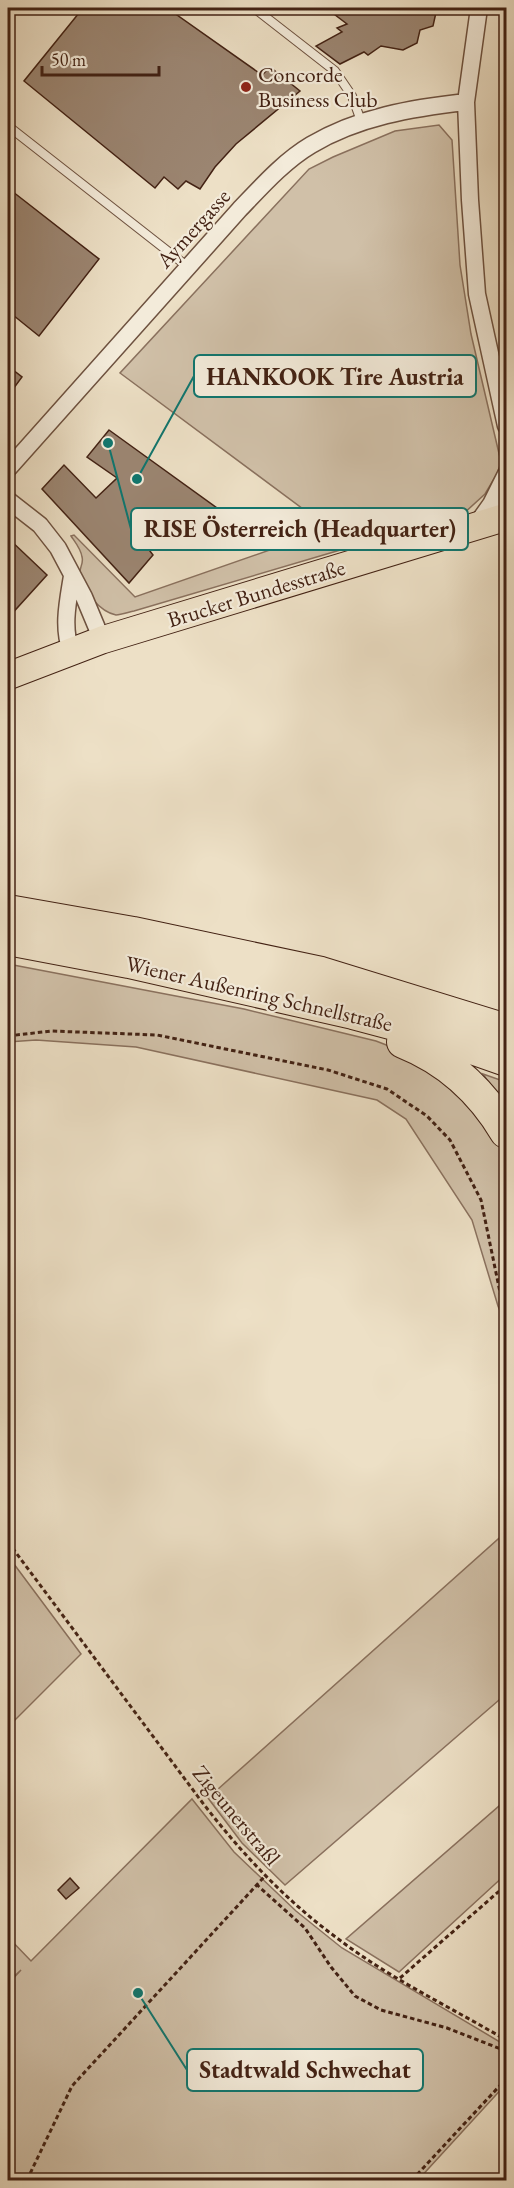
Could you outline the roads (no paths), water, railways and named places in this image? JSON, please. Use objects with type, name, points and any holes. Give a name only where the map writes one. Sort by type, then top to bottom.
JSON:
[{"type":"highway","name":"Wiener Außenring Schnellstraße","points":[[8,911],[134,933],[321,973],[507,1030]]},
{"type":"highway","name":"Wiener Außenring Schnellstraße","points":[[8,939],[129,962],[353,1013],[432,1034],[507,1060]]},
{"type":"highway","points":[[353,1013],[380,1033],[426,1052],[446,1064],[482,1098],[507,1132]]},
{"type":"highway","points":[[473,1019],[507,1016]]},
{"type":"main road","name":"Brucker Bundesstraße","points":[[8,676],[102,640],[507,517]]},
{"type":"street","points":[[479,8],[466,102],[470,200],[477,294],[507,426]]},
{"type":"street","name":"Aymergasse","points":[[8,469],[273,175],[311,145],[362,122],[403,111],[466,102]]},
{"type":"street","points":[[474,527],[491,504],[507,474]]},
{"type":"street","points":[[8,500],[40,525],[58,548],[84,597],[102,640]]},
{"type":"street","points":[[71,651],[67,640],[67,611],[72,576]]},
{"type":"lane","points":[[254,8],[335,71],[352,96],[362,122]]},
{"type":"lane","points":[[8,126],[188,267]]},
{"type":"place","name":"Concorde Business Club","points":[[246,87]]},
{"type":"place","name":"RISE Österreich (Headquarter)","points":[[108,443]]},
{"type":"place","name":"HANKOOK Tire Austria","points":[[137,479]]},
{"type":"place","name":"Stadtwald Schwechat","points":[[138,1993]]}]
